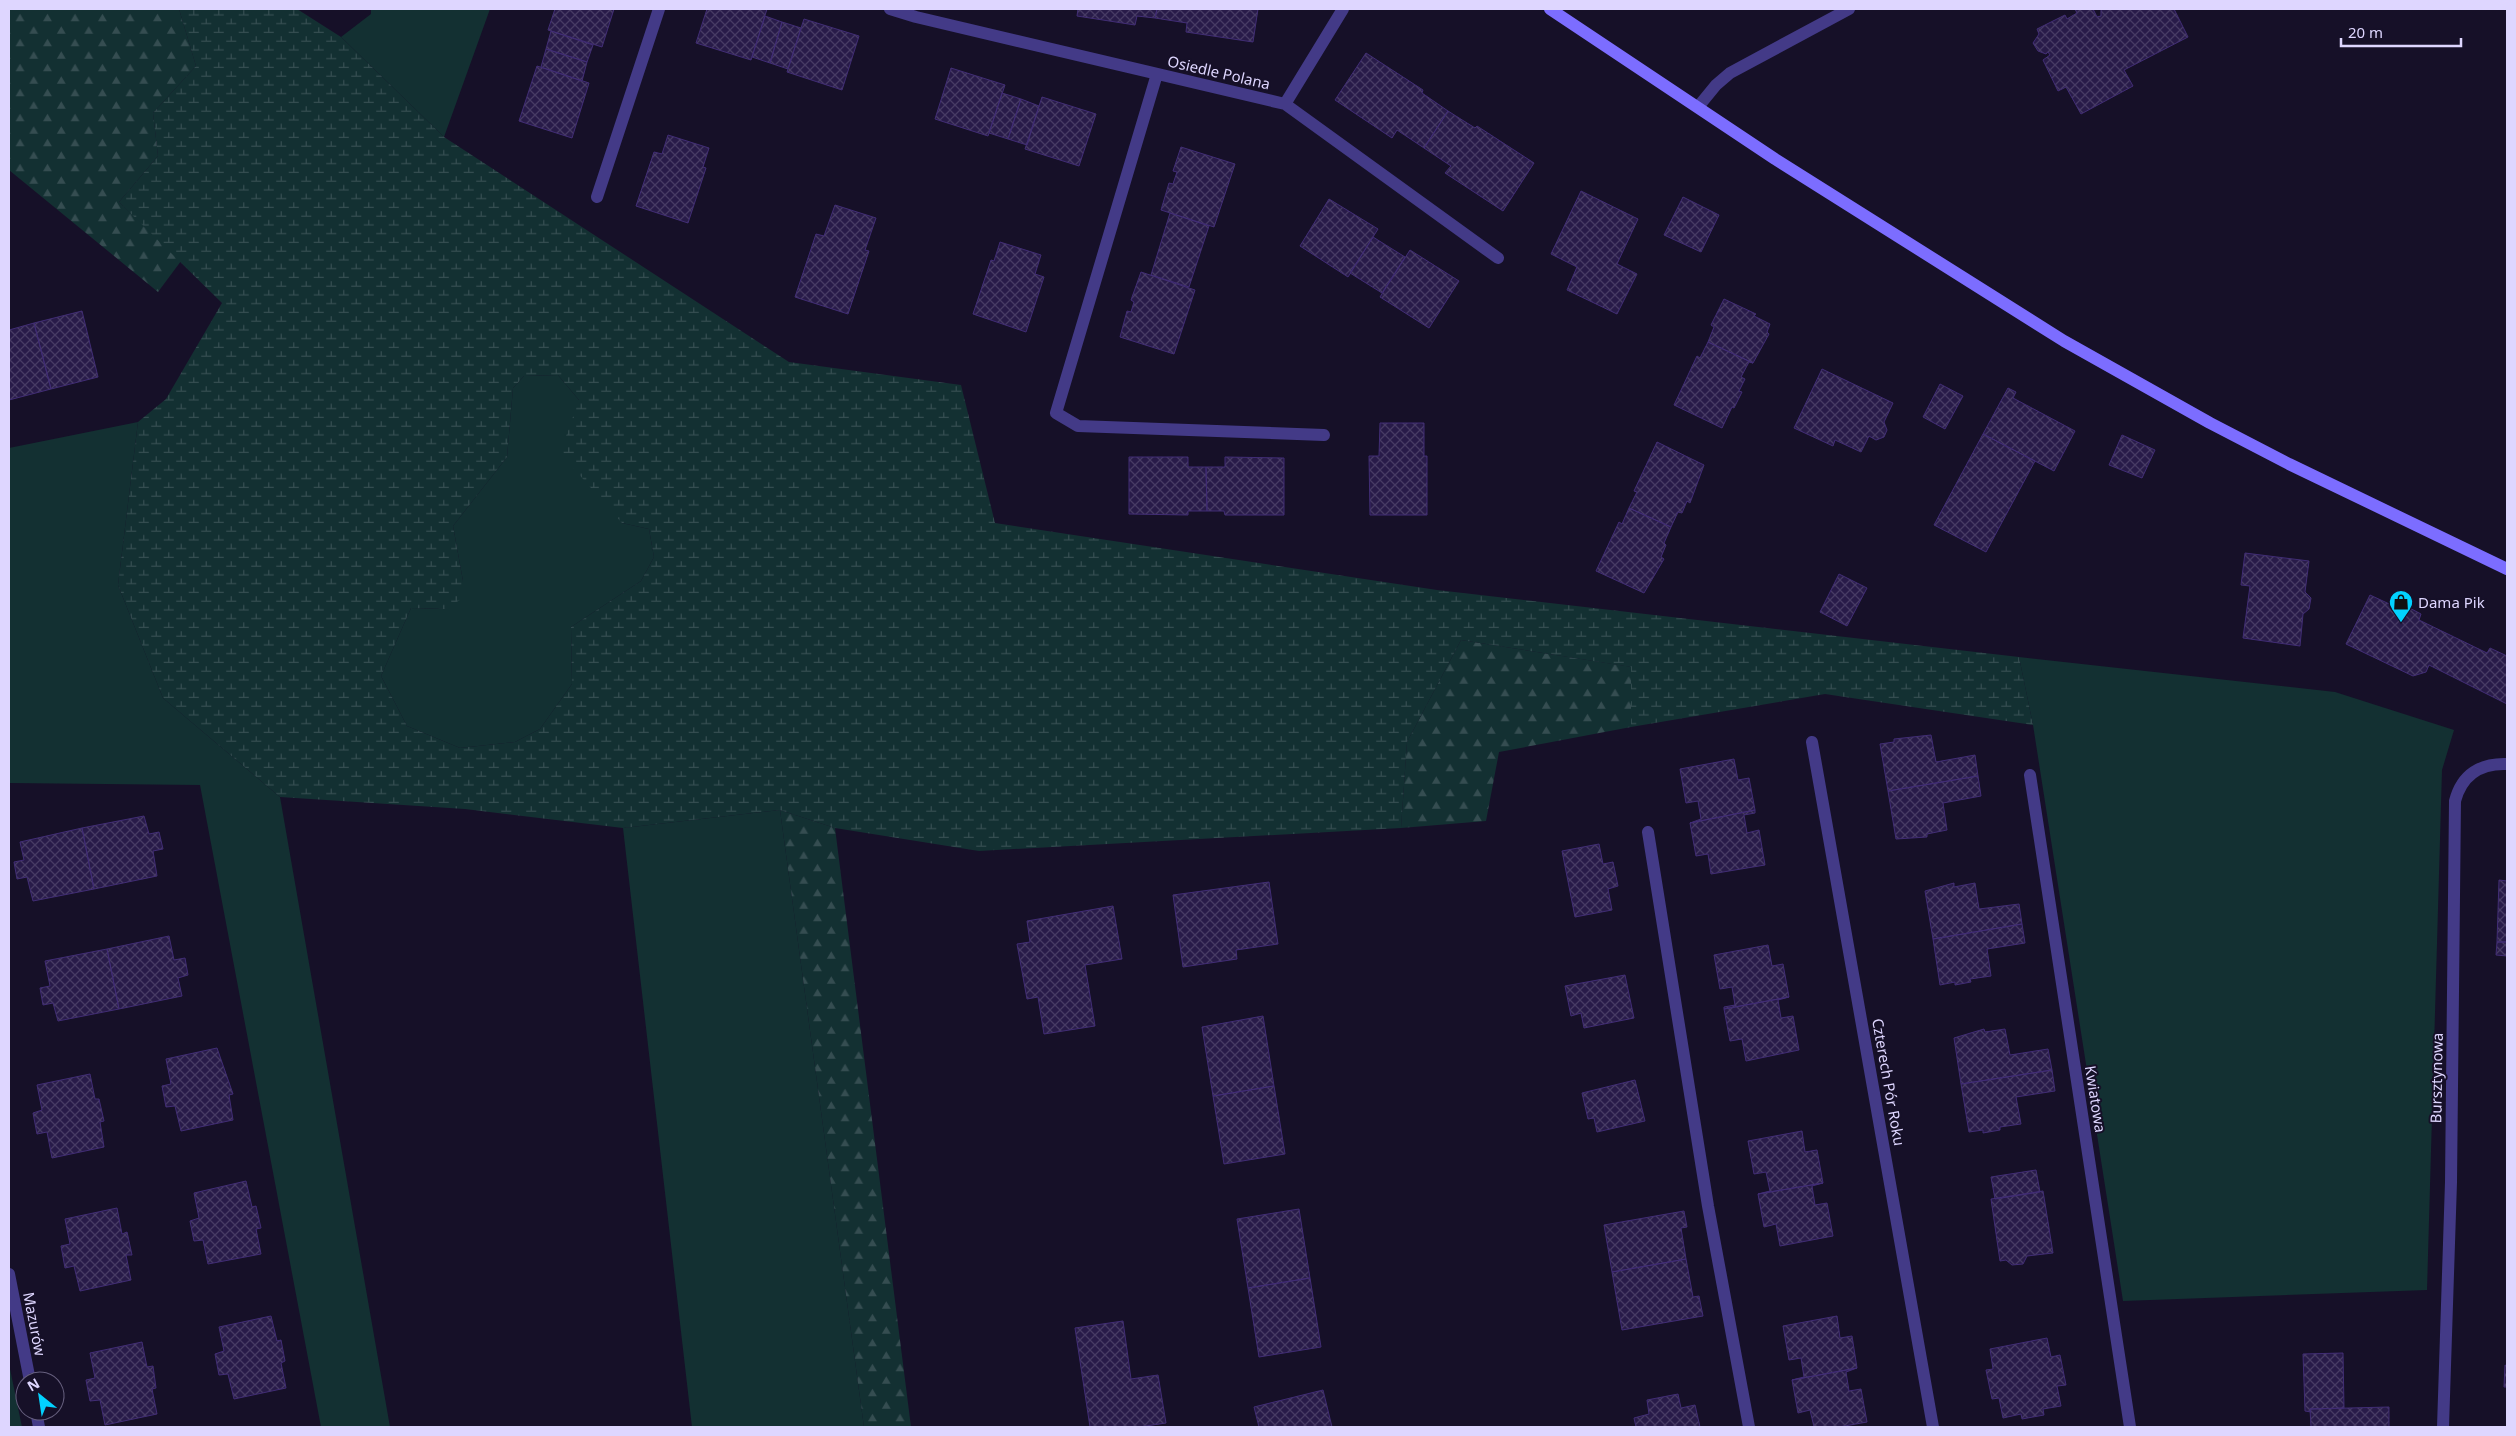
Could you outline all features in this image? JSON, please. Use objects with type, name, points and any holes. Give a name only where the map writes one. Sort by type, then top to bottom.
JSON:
[{"type":"street","points":[[597,197],[659,9]]},
{"type":"street","name":"Osiedle Polana","points":[[890,9],[916,18],[1285,104],[1498,258]]},
{"type":"street","points":[[1285,104],[1343,9]]},
{"type":"street","points":[[1550,9],[1783,164],[2064,341],[2210,423],[2289,464],[2507,569]]},
{"type":"street","points":[[1698,107],[1730,72],[1849,9]]},
{"type":"street","points":[[1157,74],[1056,413],[1078,426],[1324,435]]},
{"type":"street","name":"Czterech Pór Roku","points":[[1812,742],[1933,1427]]},
{"type":"street","name":"Bursztynowa","points":[[2443,1427],[2451,1182],[2456,800],[2458,790],[2473,771],[2484,766],[2507,764]]},
{"type":"street","name":"Kwiatowa","points":[[2030,775],[2130,1427]]},
{"type":"street","points":[[1648,832],[1708,1206],[1749,1427]]},
{"type":"street","name":"Mazurów","points":[[9,1274],[28,1371]]},
{"type":"green space","points":[[9,9],[179,9],[196,66],[153,113],[158,156],[119,202],[181,261],[158,292],[9,170]]},
{"type":"green space","points":[[179,9],[297,9],[341,37],[444,137],[789,362],[961,385],[995,523],[1437,590],[2019,657],[2033,725],[1825,694],[1631,727],[1631,667],[1461,640],[1407,742],[1401,828],[979,851],[835,828],[780,810],[623,828],[465,809],[280,797],[163,698],[118,585],[138,422],[166,399],[222,303],[119,202],[158,156],[153,113],[196,66]],"holes":[[[558,375],[579,400],[560,453],[622,523],[649,529],[654,557],[641,581],[571,627],[572,684],[540,729],[515,742],[460,748],[407,726],[381,676],[411,608],[445,609],[460,600],[463,581],[453,526],[507,457],[513,388],[524,376]]]},
{"type":"green space","points":[[371,9],[490,9],[444,137],[341,37],[371,14]]},
{"type":"green space","points":[[558,375],[579,400],[622,523],[649,529],[654,557],[641,581],[571,627],[572,684],[540,729],[515,742],[460,748],[407,726],[381,676],[411,608],[445,609],[463,581],[453,526],[507,457],[513,388],[524,376]]},
{"type":"green space","points":[[138,422],[118,585],[163,698],[280,797],[390,1427],[321,1427],[200,785],[9,783],[9,448]]},
{"type":"green space","points":[[1461,640],[1632,667],[1631,727],[1499,752],[1486,821],[1401,828],[1407,742]]},
{"type":"green space","points":[[2019,657],[2335,692],[2454,730],[2442,770],[2427,1290],[2123,1301],[2033,725]]},
{"type":"green space","points":[[780,810],[864,1427],[692,1427],[623,828]]},
{"type":"green space","points":[[780,810],[835,828],[911,1427],[864,1427]]},
{"type":"green space","points":[[9,1364],[15,1393],[15,1421],[21,1421],[22,1427],[9,1427]]},
{"type":"building","points":[[555,9],[614,9],[602,47],[548,30]]},
{"type":"building","points":[[707,9],[767,9],[751,60],[696,43]]},
{"type":"building","points":[[1078,9],[1157,9],[1155,18],[1137,16],[1135,25],[1077,16]]},
{"type":"building","points":[[1157,9],[1258,9],[1253,42],[1186,32],[1187,23],[1155,18]]},
{"type":"building","points":[[2075,9],[2093,9],[2097,17],[2101,16],[2101,9],[2174,9],[2188,37],[2124,70],[2133,86],[2081,114],[2066,87],[2058,91],[2043,60],[2050,55],[2048,52],[2046,54],[2038,51],[2033,43],[2039,34],[2037,29],[2065,15],[2067,19],[2077,13]]},
{"type":"building","points":[[765,16],[782,22],[770,63],[752,57]]},
{"type":"building","points":[[804,19],[859,36],[842,90],[787,72]]},
{"type":"building","points":[[782,22],[801,28],[788,69],[770,63]]},
{"type":"building","points":[[551,31],[593,45],[587,62],[546,49]]},
{"type":"building","points":[[546,49],[587,62],[582,81],[541,67]]},
{"type":"building","points":[[1366,53],[1423,90],[1422,93],[1448,111],[1424,148],[1397,130],[1392,138],[1335,100]]},
{"type":"building","points":[[537,66],[589,83],[572,138],[519,121]]},
{"type":"building","points":[[951,68],[1005,85],[988,136],[935,119]]},
{"type":"building","points":[[1002,93],[1021,99],[1008,139],[989,133]]},
{"type":"building","points":[[1042,97],[1096,114],[1079,166],[1025,149]]},
{"type":"building","points":[[1021,99],[1039,106],[1027,145],[1008,139]]},
{"type":"building","points":[[1448,111],[1475,128],[1477,126],[1534,163],[1503,211],[1445,173],[1451,166],[1424,148]]},
{"type":"building","points":[[668,135],[709,148],[703,167],[706,168],[688,223],[636,206],[654,152],[662,154]]},
{"type":"building","points":[[1181,147],[1235,164],[1214,227],[1161,210],[1169,183],[1173,184],[1177,172],[1173,171]]},
{"type":"building","points":[[1581,191],[1638,219],[1617,264],[1637,274],[1617,314],[1567,290],[1577,267],[1551,254]]},
{"type":"building","points":[[1683,197],[1719,215],[1701,252],[1664,235]]},
{"type":"building","points":[[1329,199],[1378,229],[1348,277],[1300,246]]},
{"type":"building","points":[[835,205],[876,218],[865,250],[869,251],[848,314],[795,297],[816,234],[824,236]]},
{"type":"building","points":[[1170,213],[1209,226],[1189,287],[1151,275]]},
{"type":"building","points":[[1373,237],[1405,257],[1382,293],[1350,273]]},
{"type":"building","points":[[1000,242],[1041,255],[1035,274],[1044,277],[1026,332],[973,314],[991,260],[994,261]]},
{"type":"building","points":[[1410,250],[1459,281],[1429,328],[1380,297]]},
{"type":"building","points":[[1141,272],[1195,290],[1174,354],[1120,337],[1127,311],[1131,312],[1134,302],[1131,300]]},
{"type":"building","points":[[1724,299],[1756,314],[1754,316],[1770,324],[1767,332],[1769,334],[1753,363],[1708,342],[1714,327],[1711,325]]},
{"type":"building","points":[[82,311],[98,377],[51,389],[34,323]]},
{"type":"building","points":[[34,323],[51,389],[9,400],[9,330]]},
{"type":"building","points":[[1708,342],[1753,363],[1749,362],[1741,377],[1745,379],[1739,391],[1742,392],[1722,428],[1674,405],[1697,356],[1700,358]]},
{"type":"building","points":[[1822,369],[1893,403],[1884,422],[1887,430],[1884,437],[1876,440],[1869,436],[1861,452],[1835,440],[1833,446],[1794,428]]},
{"type":"building","points":[[1940,384],[1963,396],[1945,429],[1923,417]]},
{"type":"building","points":[[2008,388],[2016,392],[2013,398],[2075,431],[2054,471],[1983,434]]},
{"type":"building","points":[[1380,423],[1424,423],[1424,456],[1427,456],[1427,515],[1370,515],[1369,456],[1379,456]]},
{"type":"building","points":[[1983,434],[2035,461],[1986,552],[1934,525]]},
{"type":"building","points":[[2122,435],[2155,450],[2142,478],[2109,465]]},
{"type":"building","points":[[1657,442],[1704,465],[1690,503],[1687,501],[1682,513],[1678,512],[1671,527],[1629,508],[1637,492],[1634,491]]},
{"type":"building","points":[[1129,457],[1188,457],[1188,467],[1206,467],[1207,511],[1188,511],[1188,515],[1129,514]]},
{"type":"building","points":[[1225,457],[1284,458],[1284,515],[1225,515],[1224,511],[1207,511],[1206,467],[1225,467]]},
{"type":"building","points":[[1629,508],[1671,527],[1664,543],[1666,545],[1661,557],[1664,559],[1644,593],[1596,571],[1619,522],[1622,524]]},
{"type":"building","points":[[2245,553],[2309,561],[2305,592],[2311,598],[2309,609],[2303,614],[2300,646],[2243,638],[2250,586],[2241,585]]},
{"type":"building","points":[[1839,574],[1867,588],[1847,626],[1820,612]]},
{"type":"building","points":[[2370,595],[2398,608],[2400,603],[2421,614],[2419,620],[2487,653],[2490,648],[2507,656],[2507,704],[2429,665],[2426,672],[2413,676],[2346,644]]},
{"type":"building","points":[[1931,735],[1936,762],[1975,755],[1978,776],[1888,791],[1880,744],[1894,742],[1894,739]]},
{"type":"building","points":[[1734,759],[1738,780],[1749,778],[1755,810],[1690,823],[1701,819],[1698,801],[1686,803],[1680,769]]},
{"type":"building","points":[[1978,776],[1981,796],[1943,803],[1947,830],[1927,834],[1927,837],[1896,839],[1888,791]]},
{"type":"building","points":[[1755,810],[1755,813],[1744,815],[1747,833],[1759,830],[1765,865],[1711,874],[1708,854],[1696,856],[1690,823]]},
{"type":"building","points":[[144,816],[149,834],[159,832],[163,849],[153,851],[157,876],[94,889],[82,828]]},
{"type":"building","points":[[82,828],[94,889],[33,901],[27,877],[17,879],[14,862],[24,860],[20,842]]},
{"type":"building","points":[[1599,844],[1603,864],[1613,862],[1618,886],[1608,889],[1612,910],[1575,917],[1562,851]]},
{"type":"building","points":[[2499,880],[2507,881],[2507,942],[2497,942]]},
{"type":"building","points":[[1269,882],[1278,944],[1236,950],[1237,959],[1183,967],[1173,895]]},
{"type":"building","points":[[1954,883],[1954,887],[1975,883],[1979,909],[2019,904],[2022,924],[1933,939],[1925,891]]},
{"type":"building","points":[[1113,906],[1122,959],[1085,965],[1095,1026],[1044,1034],[1038,997],[1027,999],[1017,944],[1030,942],[1027,921]]},
{"type":"building","points":[[2022,924],[2025,943],[1987,949],[1991,976],[1970,979],[1971,982],[1955,985],[1955,982],[1940,985],[1933,939]]},
{"type":"building","points":[[169,936],[174,960],[185,958],[188,975],[178,978],[182,996],[119,1009],[107,949]]},
{"type":"building","points":[[2497,942],[2507,942],[2507,956],[2496,955]]},
{"type":"building","points":[[1768,945],[1772,966],[1783,964],[1789,997],[1724,1009],[1724,1007],[1735,1005],[1732,987],[1720,989],[1714,955]]},
{"type":"building","points":[[107,949],[119,1009],[58,1021],[53,1003],[43,1005],[40,988],[50,986],[45,961]]},
{"type":"building","points":[[1625,975],[1634,1018],[1584,1028],[1581,1013],[1571,1016],[1565,986]]},
{"type":"building","points":[[1789,997],[1778,1000],[1781,1018],[1793,1016],[1799,1050],[1746,1061],[1742,1039],[1730,1041],[1724,1009]]},
{"type":"building","points":[[1263,1016],[1274,1086],[1213,1096],[1202,1027]]},
{"type":"building","points":[[1984,1029],[1985,1032],[2005,1029],[2010,1055],[2048,1049],[2052,1070],[1961,1084],[1954,1038]]},
{"type":"building","points":[[217,1048],[233,1094],[229,1095],[233,1120],[181,1131],[175,1106],[166,1107],[162,1086],[171,1084],[166,1059]]},
{"type":"building","points":[[2052,1070],[2055,1091],[2016,1097],[2021,1124],[2000,1127],[2000,1130],[1983,1133],[1983,1130],[1969,1132],[1961,1084]]},
{"type":"building","points":[[90,1074],[95,1099],[99,1099],[104,1121],[100,1122],[104,1147],[52,1158],[47,1132],[37,1134],[33,1113],[42,1110],[37,1085]]},
{"type":"building","points":[[1635,1080],[1645,1121],[1597,1132],[1594,1118],[1588,1119],[1582,1093]]},
{"type":"building","points":[[1274,1086],[1285,1154],[1224,1164],[1213,1096]]},
{"type":"building","points":[[1802,1131],[1805,1152],[1817,1150],[1823,1183],[1758,1194],[1770,1191],[1766,1172],[1754,1174],[1748,1141]]},
{"type":"building","points":[[2036,1170],[2040,1192],[1995,1199],[1991,1177]]},
{"type":"building","points":[[246,1181],[252,1207],[256,1206],[261,1228],[256,1229],[261,1254],[208,1264],[203,1240],[194,1241],[190,1221],[199,1218],[194,1193]]},
{"type":"building","points":[[1823,1183],[1812,1186],[1815,1205],[1827,1203],[1833,1236],[1780,1246],[1776,1224],[1764,1227],[1758,1194]]},
{"type":"building","points":[[2043,1191],[2053,1253],[2027,1256],[2023,1264],[2012,1265],[2006,1260],[2000,1261],[1991,1199]]},
{"type":"building","points":[[117,1208],[122,1234],[127,1232],[132,1255],[126,1255],[131,1280],[80,1291],[74,1266],[65,1268],[61,1246],[70,1244],[65,1219]]},
{"type":"building","points":[[1299,1209],[1310,1278],[1248,1288],[1237,1219]]},
{"type":"building","points":[[1684,1211],[1687,1227],[1681,1228],[1686,1259],[1612,1272],[1604,1225]]},
{"type":"building","points":[[1686,1259],[1693,1297],[1699,1296],[1703,1316],[1622,1330],[1612,1272]]},
{"type":"building","points":[[1310,1278],[1321,1347],[1259,1357],[1248,1288]]},
{"type":"building","points":[[271,1316],[277,1341],[281,1340],[285,1361],[281,1363],[286,1388],[234,1399],[228,1374],[219,1375],[215,1354],[224,1351],[219,1327]]},
{"type":"building","points":[[1837,1316],[1840,1338],[1852,1336],[1857,1368],[1792,1380],[1804,1377],[1801,1358],[1789,1360],[1783,1326]]},
{"type":"building","points":[[1123,1321],[1131,1379],[1158,1375],[1166,1423],[1139,1427],[1090,1427],[1075,1328]]},
{"type":"building","points":[[2047,1338],[2051,1357],[2060,1355],[2066,1385],[2057,1386],[2061,1406],[2043,1409],[2044,1415],[2022,1419],[2021,1414],[2003,1418],[1999,1398],[1992,1399],[1986,1370],[1993,1369],[1990,1349]]},
{"type":"building","points":[[142,1342],[147,1367],[153,1366],[156,1388],[152,1389],[157,1414],[105,1425],[100,1400],[90,1401],[86,1380],[95,1378],[90,1353]]},
{"type":"building","points":[[2343,1353],[2344,1408],[2310,1409],[2311,1412],[2305,1411],[2303,1354]]},
{"type":"building","points":[[2505,1365],[2507,1366],[2507,1387],[2504,1387]]},
{"type":"building","points":[[1857,1368],[1846,1372],[1849,1391],[1861,1389],[1867,1422],[1839,1427],[1814,1427],[1810,1410],[1798,1413],[1792,1380]]},
{"type":"building","points":[[1323,1390],[1332,1427],[1259,1427],[1254,1407]]},
{"type":"building","points":[[1678,1394],[1681,1408],[1695,1405],[1700,1427],[1636,1427],[1634,1418],[1649,1414],[1647,1400]]},
{"type":"building","points":[[2389,1407],[2389,1427],[2311,1427],[2310,1409]]},
{"type":"place","name":"Dama Pik","points":[[2401,623]]}]
